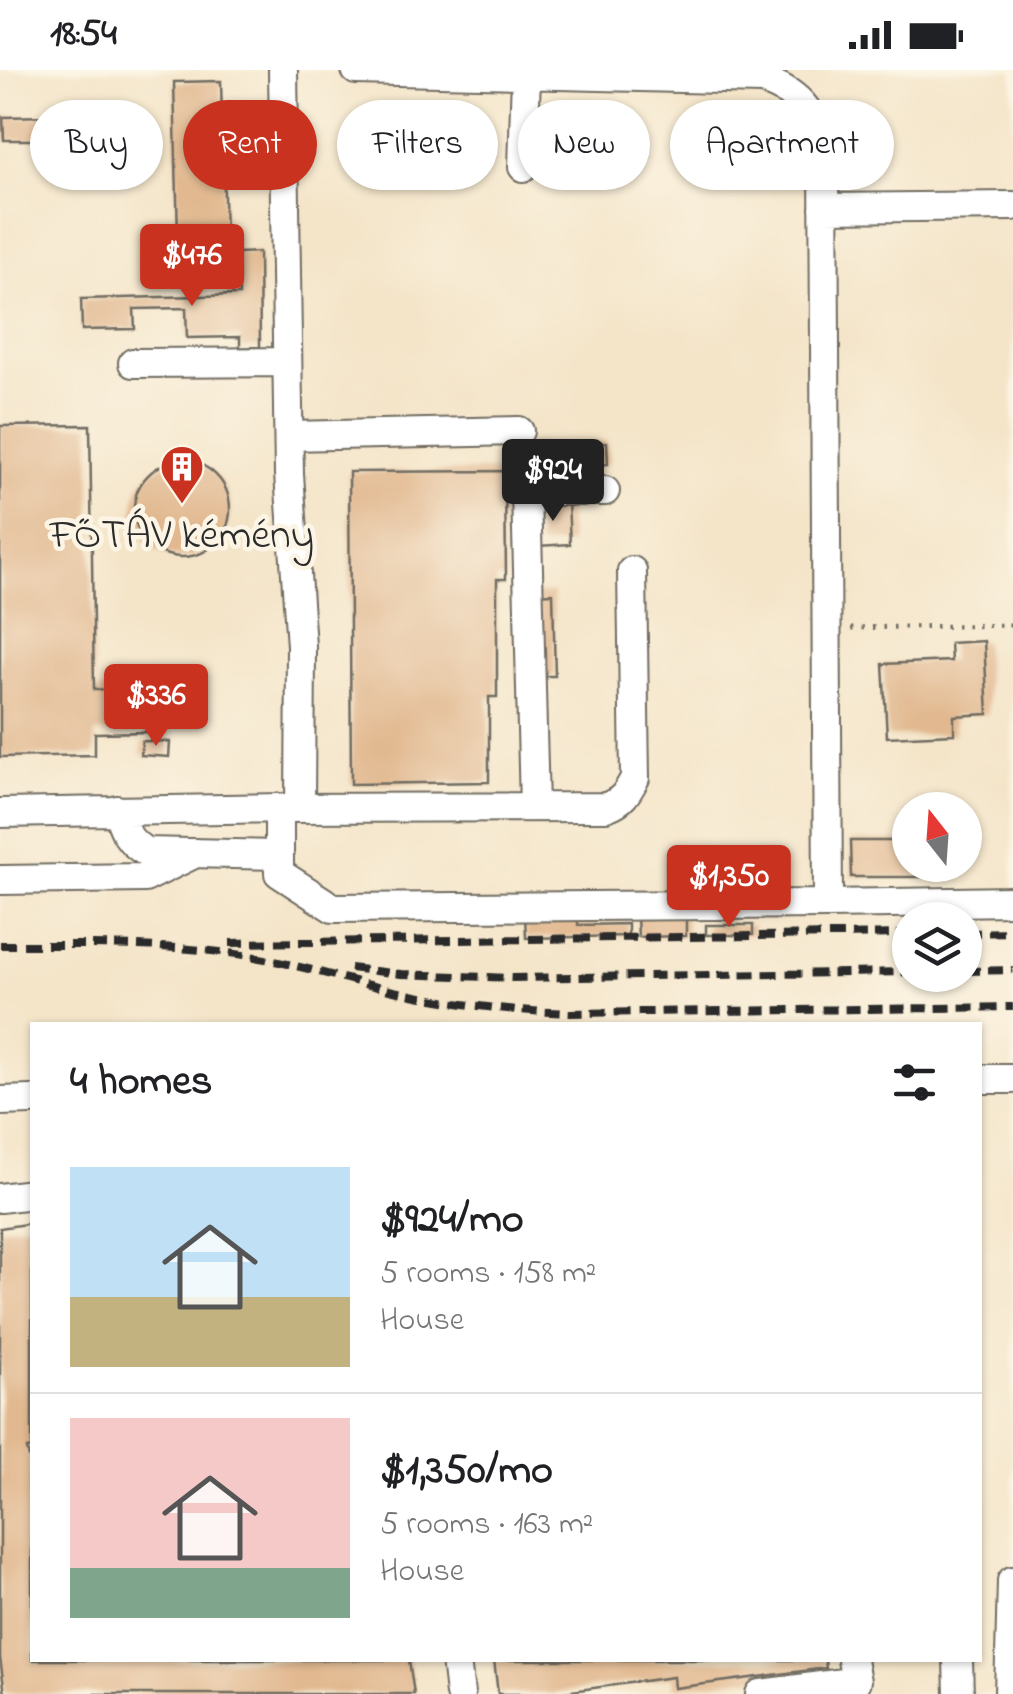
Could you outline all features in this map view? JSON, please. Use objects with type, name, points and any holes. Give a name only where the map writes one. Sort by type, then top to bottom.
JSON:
[{"type":"street","points":[[283,70],[289,436],[301,646],[290,808],[279,872],[333,908],[1013,901]]},
{"type":"street","points":[[356,70],[762,80],[781,86],[812,117],[824,158],[828,904]]},
{"type":"street","points":[[525,100],[526,74]]},
{"type":"street","points":[[824,208],[1013,206]]},
{"type":"street","points":[[133,363],[287,362]]},
{"type":"street","points":[[289,436],[519,431]]},
{"type":"street","points":[[534,807],[526,491],[605,491]]},
{"type":"street","points":[[0,814],[606,807],[618,803],[635,778],[632,571]]},
{"type":"street","points":[[118,810],[133,844],[146,852],[280,855]]},
{"type":"street","points":[[0,880],[145,878],[196,853]]},
{"type":"street","points":[[982,1080],[1013,1079]]},
{"type":"street","points":[[0,1100],[30,1100]]},
{"type":"street","points":[[0,1198],[30,1194]]},
{"type":"street","points":[[1009,1694],[1012,1582]]},
{"type":"street","points":[[456,1662],[460,1694]]},
{"type":"street","points":[[760,1694],[856,1681],[852,1662]]},
{"type":"street","points":[[958,1662],[959,1694]]},
{"type":"path","points":[[827,628],[1013,625]]},
{"type":"building","points":[[221,81],[221,100],[183,100],[183,190],[224,190],[225,236],[178,237],[174,82]]},
{"type":"building","points":[[30,116],[30,140],[4,140],[3,117]]},
{"type":"building","points":[[259,252],[260,347],[240,348],[240,337],[187,338],[186,308],[134,309],[135,329],[82,330],[81,299],[239,295],[238,253]]},
{"type":"building","points":[[90,425],[94,690],[151,690],[151,732],[95,733],[95,755],[0,757],[0,426]]},
{"type":"building","points":[[607,442],[608,464],[532,467],[531,445]]},
{"type":"building","name":"FŐTÁV kémény","points":[[182,461],[200,465],[216,475],[226,491],[230,509],[226,527],[216,543],[200,553],[182,557],[164,553],[148,543],[138,527],[134,509],[138,491],[148,475],[164,465]]},
{"type":"building","points":[[505,471],[506,579],[497,579],[497,697],[489,697],[489,782],[351,784],[349,472]]},
{"type":"building","points":[[568,501],[570,544],[538,546],[536,503]]},
{"type":"building","points":[[553,593],[555,676],[536,676],[534,594]]},
{"type":"building","points":[[984,641],[988,714],[954,716],[954,734],[887,737],[883,664],[951,661],[950,643]]},
{"type":"building","points":[[142,741],[170,742],[169,757],[141,755]]},
{"type":"building","points":[[850,841],[892,841],[892,877],[851,877]]},
{"type":"building","points":[[686,914],[686,936],[638,937],[637,915]]},
{"type":"building","points":[[525,915],[578,915],[578,925],[628,924],[628,936],[526,938]]},
{"type":"building","points":[[706,925],[753,925],[753,935],[706,935]]},
{"type":"building","points":[[30,1223],[30,1662],[409,1662],[414,1694],[5,1694],[0,1658],[0,1228]]},
{"type":"building","points":[[494,1662],[825,1662],[826,1668],[674,1688],[673,1677],[550,1694],[498,1694]]},
{"type":"railway","points":[[982,933],[1013,932]]},
{"type":"railway","points":[[230,943],[892,934]]},
{"type":"railway","points":[[0,945],[219,952],[441,1000],[549,1012],[1013,1007]]},
{"type":"railway","points":[[350,968],[512,978],[892,972]]},
{"type":"railway","points":[[982,971],[1013,970]]},
{"type":"place","name":"FŐTÁV kémény","points":[[182,505]]}]
